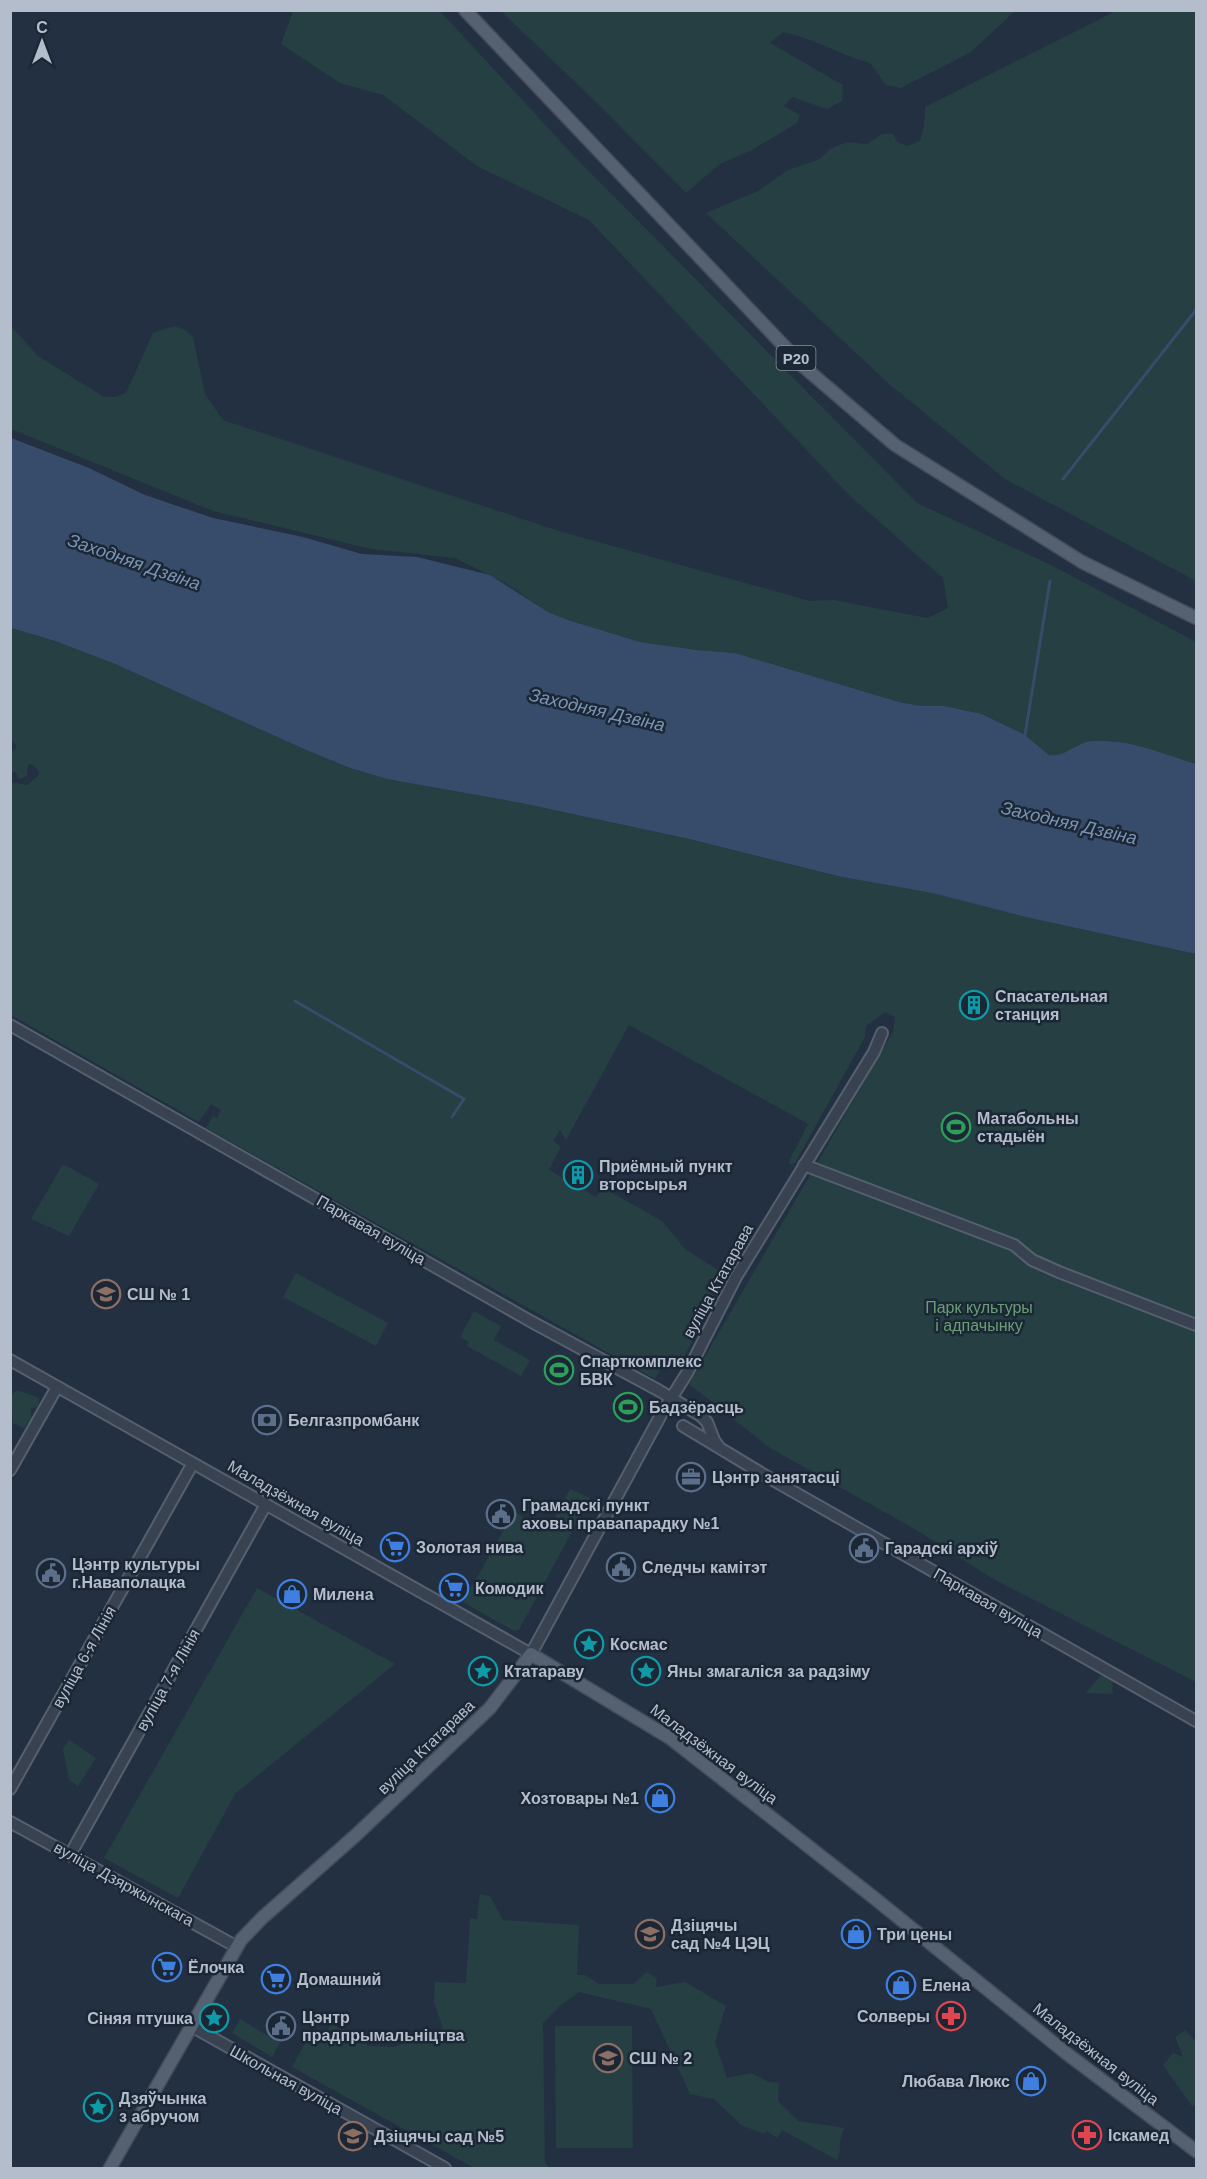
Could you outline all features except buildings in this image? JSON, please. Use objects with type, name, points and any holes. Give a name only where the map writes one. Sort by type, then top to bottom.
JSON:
[{"type":"main road","name":"Р20","points":[[465,10],[804,367],[895,445],[1082,562],[1197,618]]},
{"type":"main road","name":"вуліца Ктатарава","points":[[110,2169],[237,1947],[262,1918],[364,1828],[490,1708],[531,1654]]},
{"type":"main road","name":"Маладзёжная вуліца","points":[[531,1654],[670,1738],[1065,2053],[1197,2151]]},
{"type":"street","name":"Паркавая вуліца","points":[[10,1025],[672,1399],[706,1422],[719,1447]]},
{"type":"street","name":"вуліца Ктатарава","points":[[531,1654],[687,1373],[736,1277],[874,1052],[882,1033]]},
{"type":"street","points":[[804,1165],[1014,1245],[1032,1260],[1059,1272],[1197,1325]]},
{"type":"street","name":"Маладзёжная вуліца","points":[[10,1360],[265,1506],[531,1654]]},
{"type":"street","points":[[10,1470],[57,1387]]},
{"type":"street","name":"Паркавая вуліца","points":[[683,1426],[774,1481],[1197,1721]]},
{"type":"street","name":"вуліца 6-я Лінія","points":[[10,1789],[193,1463]]},
{"type":"street","name":"вуліца 7-я Лінія","points":[[70,1855],[265,1506]]},
{"type":"street","name":"вуліца Дзяржынскага","points":[[10,1822],[237,1947]]},
{"type":"street","name":"Школьная вуліца","points":[[190,2026],[445,2169]]},
{"type":"green space","points":[[1118,10],[1196,11],[1196,581],[1005,479],[888,383],[706,213],[758,191],[788,170],[820,159],[830,149],[847,142],[867,144],[882,134],[893,134],[897,142],[907,146],[920,141],[925,107]]},
{"type":"green space","points":[[293,11],[440,11],[574,156],[917,503],[1053,566],[1196,642],[1196,764],[1145,748],[1105,741],[1086,742],[1060,754],[1049,755],[1025,735],[982,714],[944,706],[921,706],[899,702],[735,653],[640,642],[548,612],[505,583],[455,558],[371,549],[213,511],[11,429],[11,326],[38,356],[104,397],[115,397],[126,393],[153,333],[174,326],[185,330],[193,337],[205,394],[223,420],[559,531],[810,601],[834,600],[927,618],[948,608],[943,578],[850,496],[589,220],[477,166],[383,95],[340,83],[281,44]]},
{"type":"green space","points":[[501,11],[1015,11],[971,52],[901,88],[886,85],[870,63],[783,32],[770,43],[843,85],[842,101],[827,109],[792,97],[784,106],[800,115],[797,123],[752,150],[720,164],[686,193]]},
{"type":"green space","name":"Парк культуры і адпачынку","points":[[11,628],[55,641],[115,664],[306,750],[350,768],[387,779],[526,804],[689,839],[842,877],[932,893],[1030,918],[1196,954],[1196,1682],[995,1580],[918,1531],[770,1448],[689,1384],[893,1032],[895,1017],[885,1012],[866,1026],[865,1037],[795,1163],[789,1165],[808,1124],[629,1025],[566,1140],[560,1130],[553,1141],[561,1147],[549,1170],[596,1197],[602,1187],[662,1221],[685,1249],[727,1276],[680,1364],[668,1357],[655,1379],[206,1128],[213,1116],[217,1118],[221,1110],[211,1104],[199,1122],[11,1015],[11,782],[27,785],[39,775],[39,771],[32,764],[28,765],[27,776],[19,779],[15,772],[11,773],[11,751],[16,749],[16,745],[10,739]]},
{"type":"green space","points":[[63,1164],[99,1184],[69,1236],[31,1219]]},
{"type":"green space","points":[[296,1273],[388,1323],[376,1346],[283,1297]]},
{"type":"green space","points":[[474,1311],[501,1326],[494,1340],[530,1360],[521,1376],[467,1346],[469,1342],[460,1337]]},
{"type":"green space","points":[[17,1390],[39,1398],[38,1406],[31,1409],[31,1418],[24,1428],[13,1423],[11,1395]]},
{"type":"green space","points":[[570,1489],[590,1498],[519,1630],[514,1631],[463,1602],[514,1512],[548,1530]]},
{"type":"green space","points":[[257,1588],[395,1664],[235,1794],[178,1898],[104,1858]]},
{"type":"green space","points":[[1100,1676],[1107,1676],[1112,1680],[1113,1694],[1086,1693]]},
{"type":"green space","points":[[69,1740],[96,1758],[78,1786],[69,1780],[63,1749]]},
{"type":"green space","points":[[480,1894],[490,1896],[503,1920],[579,1925],[577,1975],[585,1975],[599,1984],[634,1984],[646,1972],[657,1978],[656,1987],[685,1982],[726,2006],[715,2042],[727,2078],[751,2073],[769,2082],[779,2083],[778,2101],[798,2121],[845,2128],[837,2160],[782,2130],[777,2138],[766,2131],[764,2134],[741,2125],[714,2099],[690,2094],[651,2009],[579,1992],[543,2023],[545,2162],[550,2168],[474,2168],[292,2067],[308,2038],[326,2032],[331,2024],[348,2032],[366,2033],[367,2046],[394,2047],[443,2028],[434,2002],[435,1982],[466,1983],[470,1918],[477,1919]]},
{"type":"green space","points":[[211,2008],[227,2017],[221,2029],[205,2029],[204,2021]]},
{"type":"green space","points":[[240,2019],[280,2043],[272,2057],[232,2033]]},
{"type":"green space","points":[[555,2026],[632,2026],[633,2148],[556,2148]]},
{"type":"green space","points":[[1185,2030],[1196,2041],[1196,2107],[1191,2105],[1163,2065],[1173,2053],[1183,2057],[1175,2037]]},
{"type":"water","name":"Заходняя Дзвіна","points":[[11,438],[89,468],[145,495],[213,518],[303,537],[362,554],[417,557],[490,575],[548,612],[640,642],[735,653],[899,702],[921,706],[944,706],[982,714],[1025,735],[1049,755],[1060,754],[1086,742],[1105,741],[1145,748],[1196,764],[1196,954],[1030,918],[932,893],[842,877],[689,839],[526,804],[387,779],[350,768],[306,750],[115,664],[55,641],[11,628]]},
{"type":"waterway","points":[[1063,479],[1196,310]]},
{"type":"waterway","points":[[1025,735],[1050,581]]},
{"type":"waterway","points":[[295,1001],[464,1099],[452,1117]]},
{"type":"place","name":"Спасательная станция","points":[[974,1005]]},
{"type":"place","name":"Матабольны стадыён","points":[[956,1127]]},
{"type":"place","name":"Приёмный пункт вторсырья","points":[[578,1175]]},
{"type":"place","name":"СШ № 1","points":[[106,1294]]},
{"type":"place","name":"Спарткомплекс БВК","points":[[559,1370]]},
{"type":"place","name":"Бадзёрасць","points":[[628,1407]]},
{"type":"place","name":"Белгазпромбанк","points":[[267,1420]]},
{"type":"place","name":"Цэнтр занятасці","points":[[691,1477]]},
{"type":"place","name":"Грамадскі пункт аховы правапарадку №1","points":[[501,1514]]},
{"type":"place","name":"Золотая нива","points":[[395,1547]]},
{"type":"place","name":"Гарадскі архіў","points":[[864,1548]]},
{"type":"place","name":"Следчы камітэт","points":[[621,1567]]},
{"type":"place","name":"Цэнтр культуры г.Наваполацка","points":[[51,1573]]},
{"type":"place","name":"Комодик","points":[[454,1588]]},
{"type":"place","name":"Милена","points":[[292,1594]]},
{"type":"place","name":"Космас","points":[[589,1644]]},
{"type":"place","name":"Ктатараву","points":[[483,1671]]},
{"type":"place","name":"Яны змагаліся за радзіму","points":[[646,1671]]},
{"type":"place","name":"Хозтовары №1","points":[[660,1798]]},
{"type":"place","name":"Дзіцячы сад №4 ЦЭЦ","points":[[650,1934]]},
{"type":"place","name":"Три цены","points":[[856,1934]]},
{"type":"place","name":"Ёлочка","points":[[167,1967]]},
{"type":"place","name":"Домашний","points":[[276,1979]]},
{"type":"place","name":"Елена","points":[[901,1985]]},
{"type":"place","name":"Солверы","points":[[951,2016]]},
{"type":"place","name":"Сіняя птушка","points":[[214,2018]]},
{"type":"place","name":"Цэнтр прадпрымальніцтва","points":[[281,2026]]},
{"type":"place","name":"СШ № 2","points":[[608,2058]]},
{"type":"place","name":"Любава Люкс","points":[[1031,2081]]},
{"type":"place","name":"Дзяўчынка з абручом","points":[[98,2107]]},
{"type":"place","name":"Іскамед","points":[[1087,2135]]},
{"type":"place","name":"Дзіцячы сад №5","points":[[353,2136]]}]
